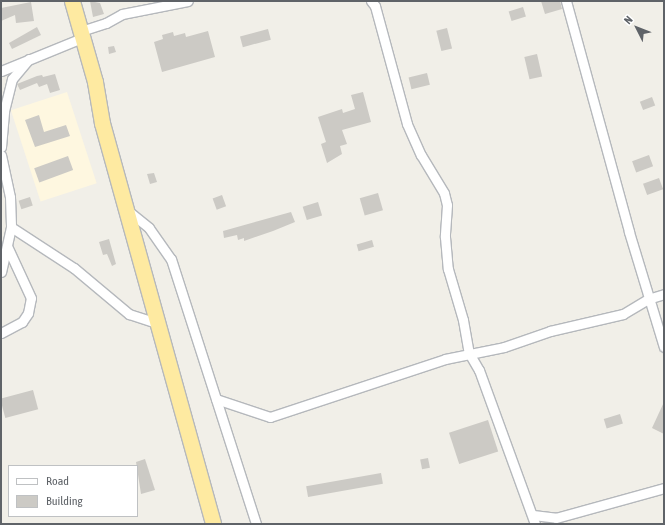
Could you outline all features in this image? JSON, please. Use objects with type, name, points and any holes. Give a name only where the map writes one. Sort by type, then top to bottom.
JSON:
[{"type":"highway","points":[[72,1],[126,209],[146,274],[156,323],[213,524]]},
{"type":"street","points":[[1,71],[81,35],[122,14],[188,1]]},
{"type":"street","points":[[371,1],[375,6],[407,124],[421,155],[444,193],[447,205],[445,237],[448,269],[463,320],[469,352],[479,370],[534,519],[556,518],[664,488]]},
{"type":"street","points":[[566,1],[648,299],[664,347]]},
{"type":"street","points":[[1,148],[4,110],[12,79],[29,59]]},
{"type":"street","points":[[1,156],[10,197],[11,228],[1,272]]},
{"type":"street","points":[[126,209],[149,228],[171,259],[256,524]]},
{"type":"street","points":[[11,228],[74,268],[129,314],[156,323]]},
{"type":"street","points":[[1,333],[22,322],[28,313],[31,298],[7,246]]},
{"type":"street","points":[[216,399],[270,417],[469,352],[504,347],[550,332],[623,314],[648,299],[664,294]]},
{"type":"shaded area","points":[[67,92],[97,183],[41,202],[11,110]]},
{"type":"building","points":[[90,1],[100,3],[104,14],[93,17]]},
{"type":"building","points":[[541,1],[560,1],[562,9],[545,14]]},
{"type":"building","points":[[31,2],[34,21],[16,23],[15,15],[1,21],[1,8]]},
{"type":"building","points":[[523,7],[526,17],[512,21],[509,11]]},
{"type":"building","points":[[37,27],[41,35],[12,49],[9,43]]},
{"type":"building","points":[[447,28],[452,48],[441,51],[436,31]]},
{"type":"building","points":[[268,29],[271,40],[243,47],[240,37]]},
{"type":"building","points":[[208,31],[215,57],[162,72],[154,42],[163,39],[162,35],[173,32],[174,36],[185,33],[186,37]]},
{"type":"building","points":[[114,46],[116,52],[109,54],[108,47]]},
{"type":"building","points":[[537,54],[542,76],[530,79],[524,57]]},
{"type":"building","points":[[427,73],[430,85],[411,89],[409,78]]},
{"type":"building","points":[[55,74],[60,90],[50,93],[47,84],[39,87],[37,83],[20,90],[17,84],[37,76],[42,75],[43,77]]},
{"type":"building","points":[[363,92],[371,122],[342,130],[347,144],[340,146],[342,154],[327,163],[321,144],[326,142],[318,117],[342,109],[343,113],[355,109],[351,95]]},
{"type":"building","points":[[652,97],[655,105],[643,110],[640,102]]},
{"type":"building","points":[[39,115],[44,132],[66,125],[70,136],[35,147],[25,120]]},
{"type":"building","points":[[649,155],[653,166],[636,172],[632,161]]},
{"type":"building","points":[[68,156],[73,170],[39,182],[34,168]]},
{"type":"building","points":[[154,173],[157,182],[150,184],[147,174]]},
{"type":"building","points":[[659,178],[663,189],[647,195],[643,184]]},
{"type":"building","points":[[378,193],[383,210],[365,216],[360,198]]},
{"type":"building","points":[[222,195],[226,206],[217,210],[213,198]]},
{"type":"building","points":[[30,197],[33,206],[21,209],[19,201]]},
{"type":"building","points":[[318,202],[322,215],[307,220],[303,207]]},
{"type":"building","points":[[291,212],[295,222],[273,231],[244,241],[244,238],[238,240],[237,235],[224,238],[223,231]]},
{"type":"building","points":[[109,239],[116,264],[112,266],[107,254],[103,255],[99,242]]},
{"type":"building","points":[[372,240],[374,247],[359,251],[357,244]]},
{"type":"building","points":[[33,390],[38,409],[5,418],[1,399]]},
{"type":"building","points":[[664,402],[664,434],[652,428]]},
{"type":"building","points":[[620,414],[623,424],[607,429],[604,419]]},
{"type":"building","points":[[488,420],[498,451],[459,464],[449,433]]},
{"type":"building","points":[[428,458],[430,468],[422,469],[420,460]]},
{"type":"building","points":[[145,459],[155,490],[141,494],[138,465],[136,465],[136,462]]},
{"type":"building","points":[[381,473],[383,484],[308,497],[306,486]]}]
